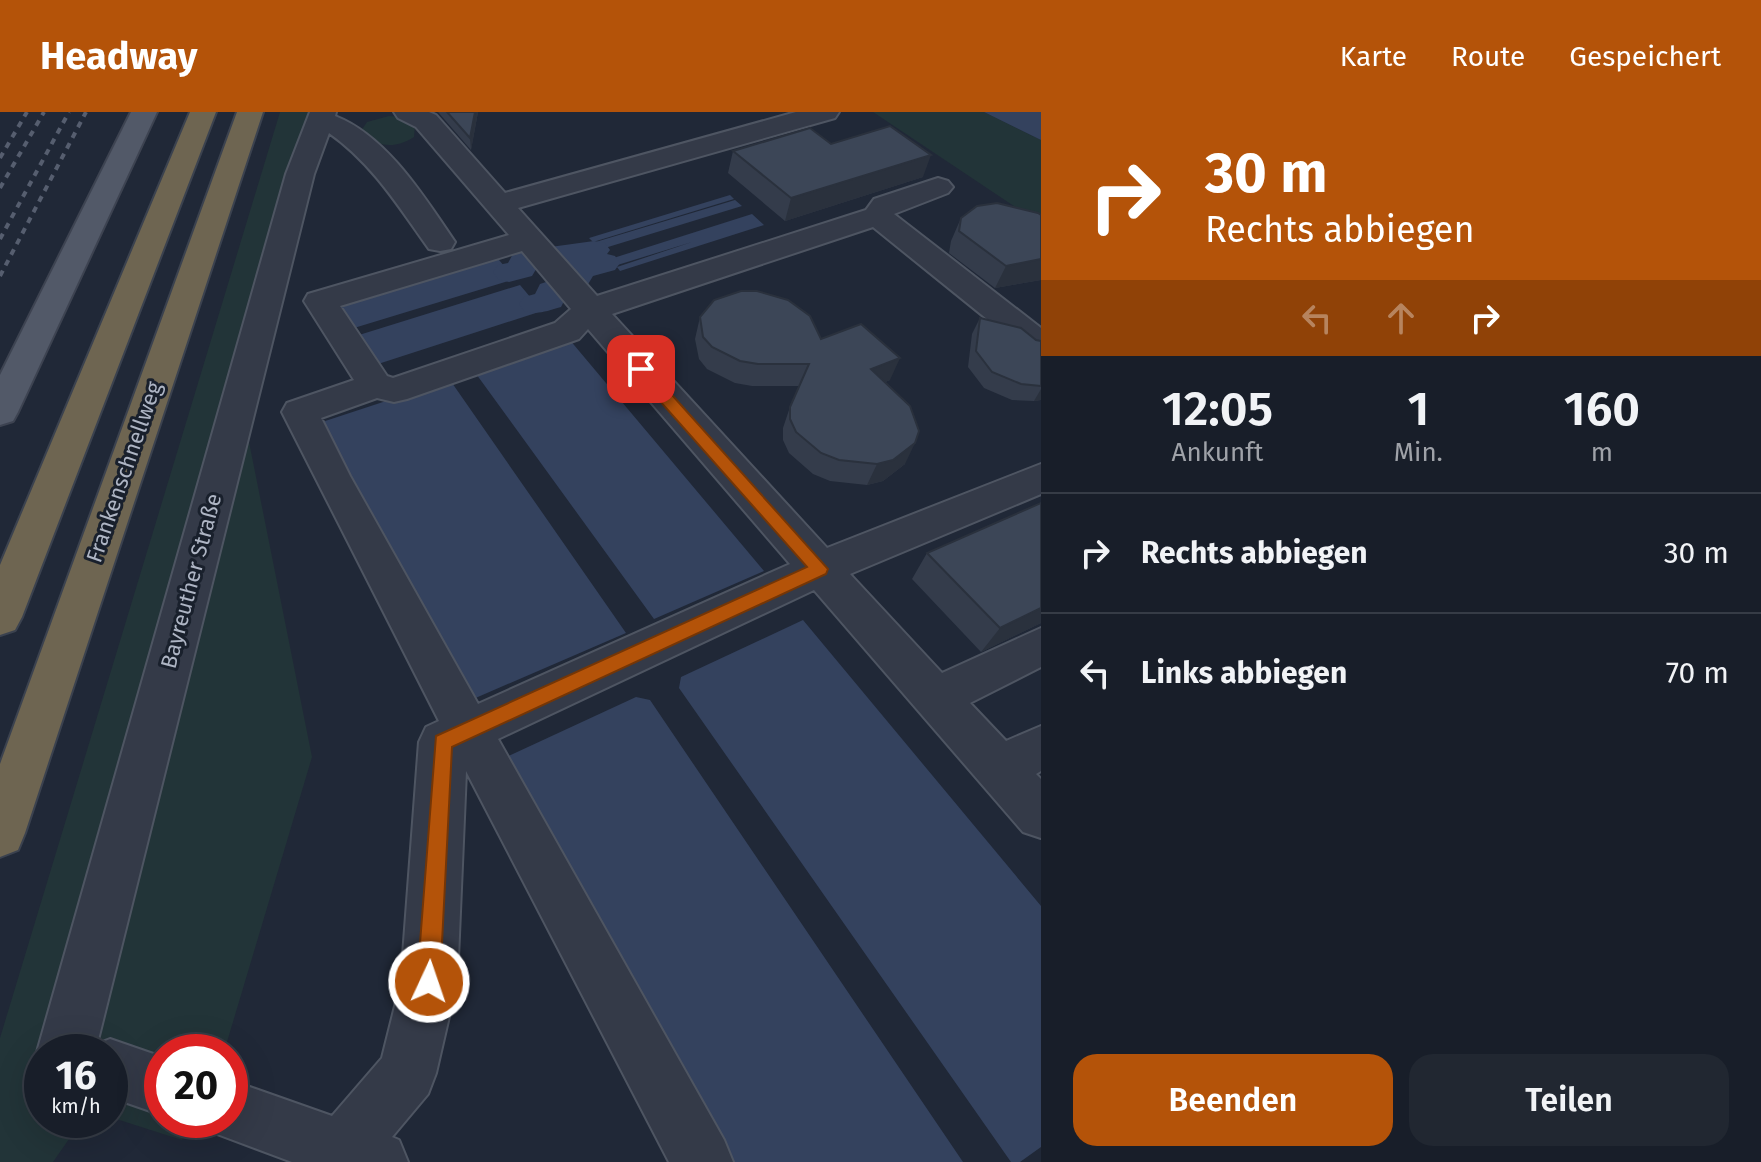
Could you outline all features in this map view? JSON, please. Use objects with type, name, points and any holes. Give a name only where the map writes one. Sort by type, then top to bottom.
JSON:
[{"type":"highway","points":[[0,617],[203,112]]},
{"type":"highway","name":"Frankenschnellweg","points":[[0,833],[250,112]]},
{"type":"main road","points":[[0,412],[144,112]]},
{"type":"street","points":[[407,112],[426,121],[589,310],[1041,815]]},
{"type":"street","points":[[498,204],[826,112]]},
{"type":"street","points":[[321,116],[371,154],[440,242]]},
{"type":"street","name":"Bayreuther Straße","points":[[71,1034],[300,174],[321,116]]},
{"type":"street","points":[[702,1162],[300,412],[375,386],[394,390],[567,331],[589,310],[877,216],[885,205],[938,187]]},
{"type":"street","points":[[877,216],[1041,345]]},
{"type":"street","points":[[375,386],[320,301],[528,239]]},
{"type":"street","points":[[248,1116],[360,1156],[407,1073],[429,982],[443,742],[819,569],[1041,478]]},
{"type":"street","points":[[937,697],[1041,646]]},
{"type":"street","points":[[1000,769],[1041,747]]},
{"type":"shaded area","points":[[280,112],[332,112],[243,412],[312,757],[229,1034],[144,1034],[144,1128],[128,1123],[128,1034],[24,1034],[24,1138],[70,1138],[53,1162],[0,1162],[0,1038]]},
{"type":"shaded area","points":[[873,112],[984,112],[1041,140],[1041,224]]},
{"type":"shaded area","points":[[389,116],[401,117],[415,125],[414,137],[399,144],[386,145],[359,134],[367,122]]},
{"type":"water","points":[[984,112],[1041,112],[1041,140]]},
{"type":"water","points":[[730,195],[734,199],[593,242],[589,238]]},
{"type":"water","points":[[735,200],[742,206],[595,251],[589,244]]},
{"type":"water","points":[[752,214],[764,225],[620,271],[617,267],[692,242],[611,267],[604,261]]},
{"type":"water","points":[[494,254],[515,279],[354,328],[337,301]]},
{"type":"water","points":[[520,285],[542,311],[378,364],[359,335]]},
{"type":"water","points":[[569,339],[764,571],[654,619],[474,371]]},
{"type":"water","points":[[450,380],[626,633],[464,703],[313,425]]},
{"type":"water","points":[[803,620],[1041,906],[1041,1147],[1020,1162],[1011,1162],[679,688],[681,677]]},
{"type":"water","points":[[636,697],[650,700],[963,1162],[720,1162],[500,760]]},
{"type":"building","points":[[447,112],[475,112],[470,138]]},
{"type":"building","points":[[890,126],[931,155],[791,198],[733,151],[810,128],[831,144]]},
{"type":"building","points":[[997,203],[1041,215],[1041,259],[1006,266],[959,231],[961,218],[977,206]]},
{"type":"building","points":[[741,291],[757,291],[788,300],[810,316],[821,339],[861,324],[900,358],[871,369],[910,406],[919,431],[915,443],[893,460],[877,464],[839,460],[821,453],[796,432],[790,419],[790,407],[809,364],[740,361],[712,347],[703,337],[700,317],[714,300]]},
{"type":"building","points":[[980,318],[1021,328],[1041,341],[1041,386],[1021,384],[992,372],[976,351]]},
{"type":"building","points":[[1041,503],[1041,608],[1000,628],[927,553]]},
{"type":"waterway","points":[[509,272],[521,269],[525,259],[594,250]]},
{"type":"waterway","points":[[536,304],[549,300],[552,291],[573,284],[581,270],[604,263]]},
{"type":"railway","points":[[0,158],[27,112]]},
{"type":"railway","points":[[0,188],[44,112]]},
{"type":"railway","points":[[0,239],[69,112]]},
{"type":"railway","points":[[0,276],[86,112]]},
{"type":"route","points":[[429,982],[443,742],[819,569],[641,369]]}]
